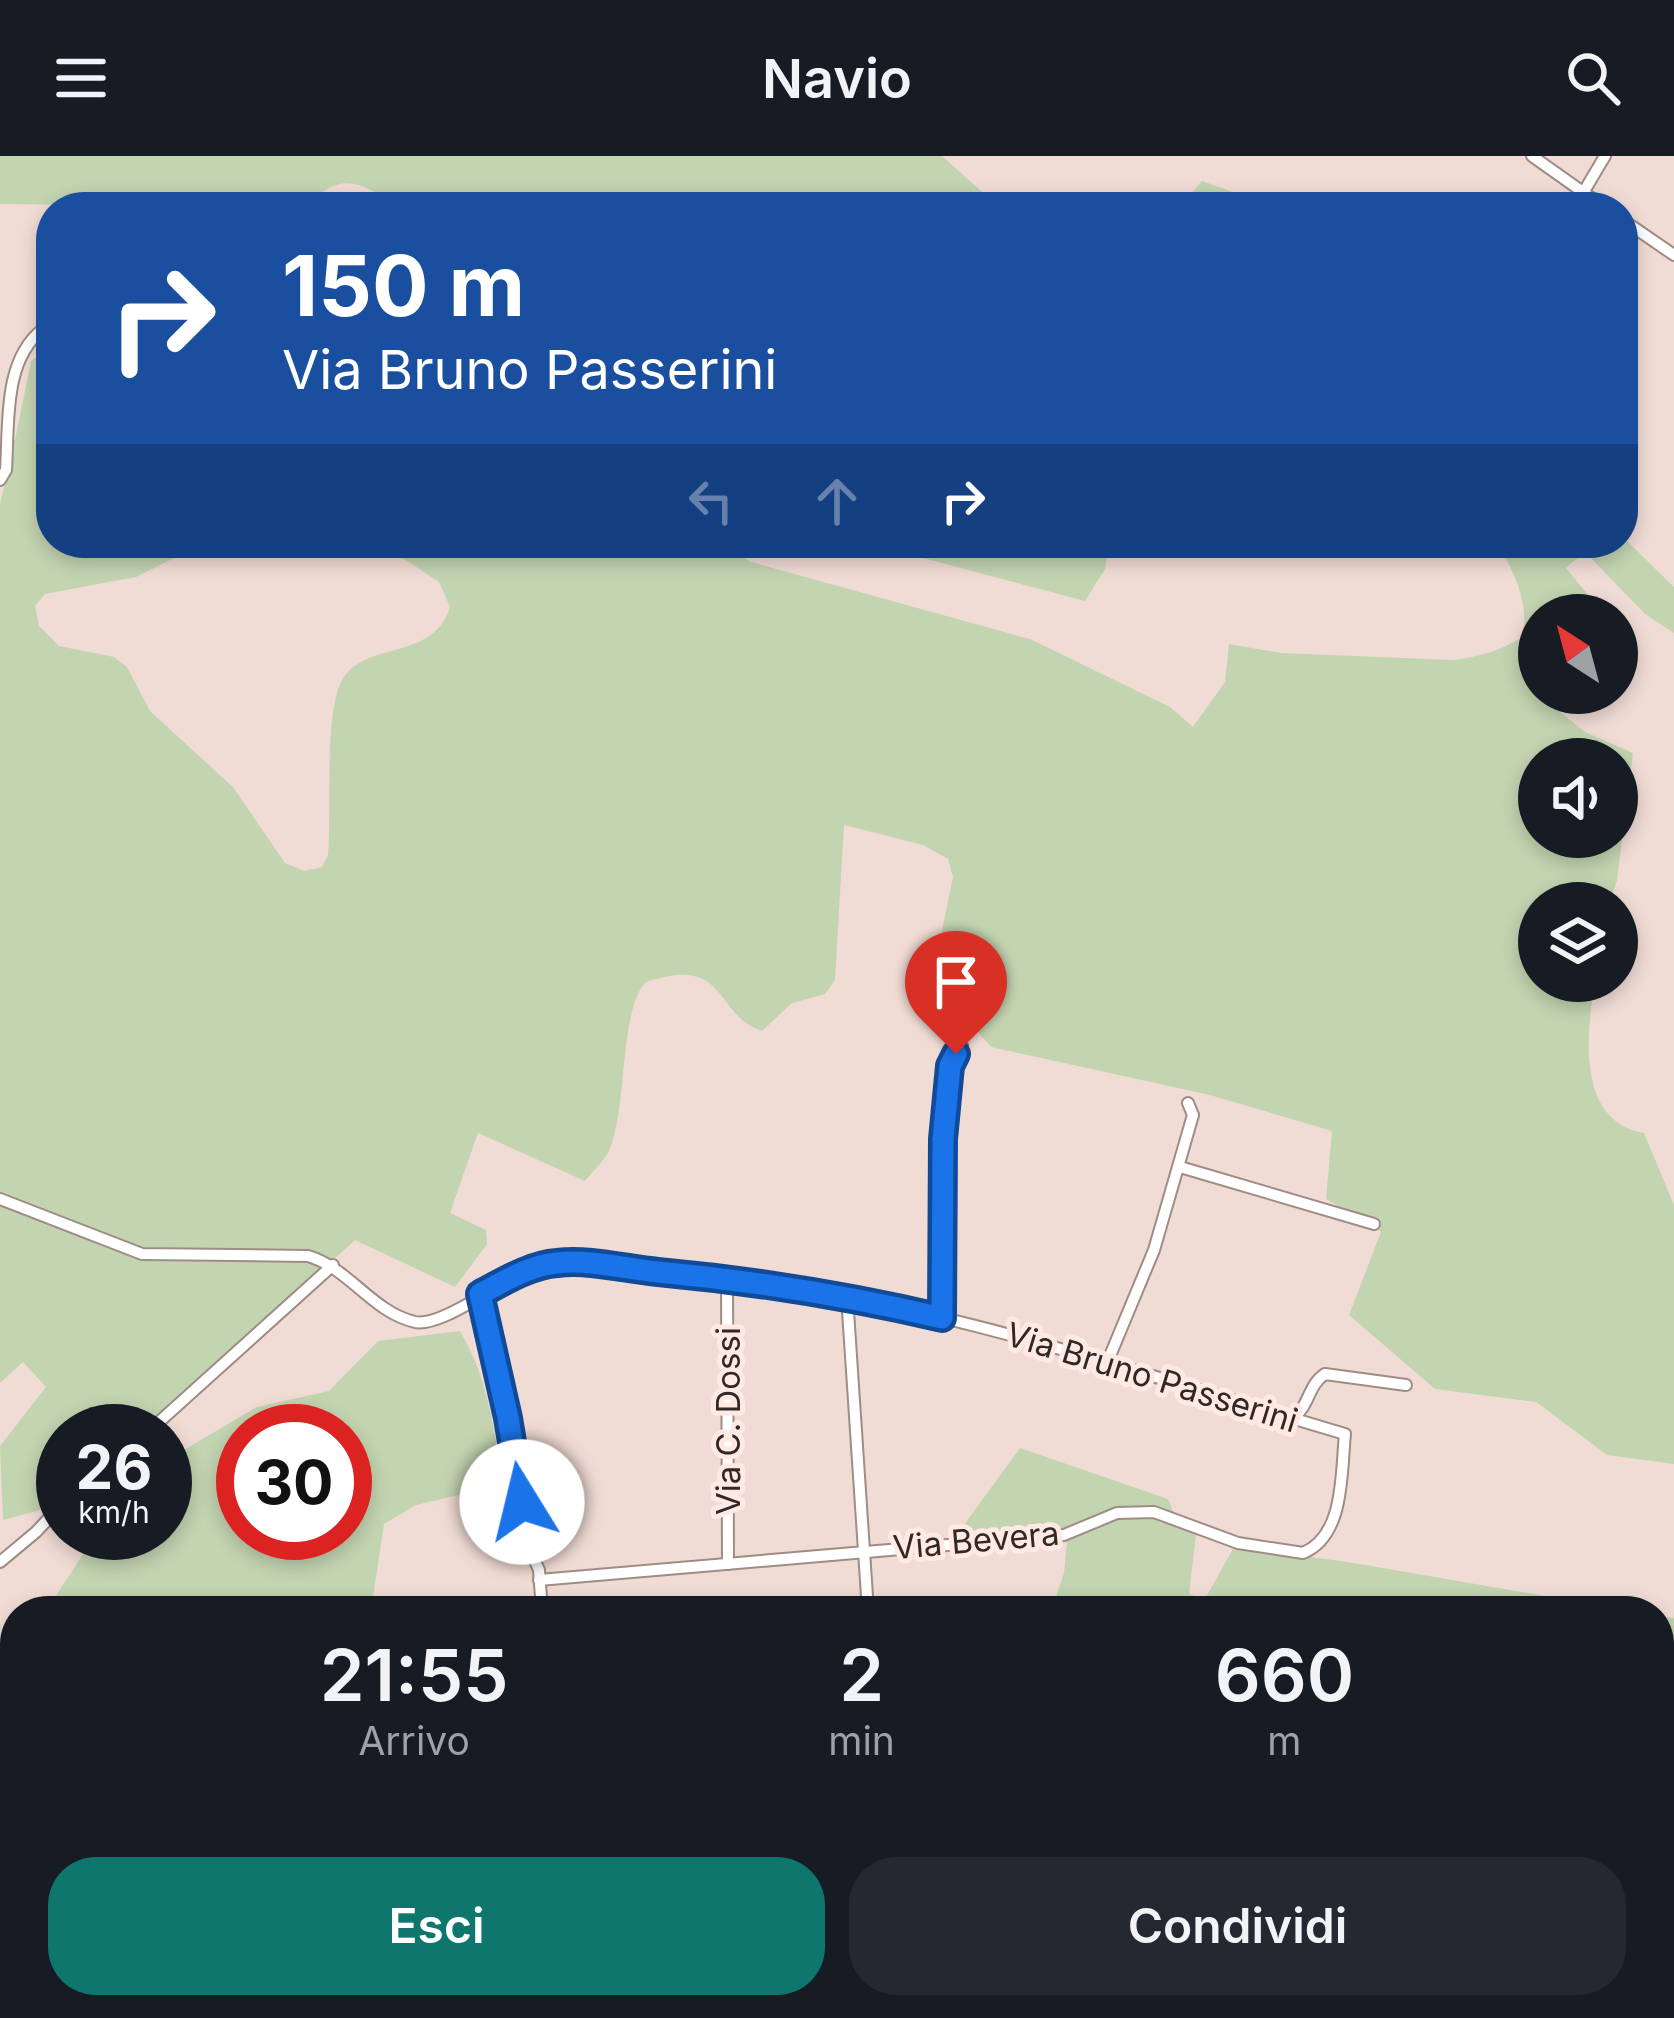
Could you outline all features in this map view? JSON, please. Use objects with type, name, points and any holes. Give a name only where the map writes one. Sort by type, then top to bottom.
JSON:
[{"type":"street","points":[[1532,156],[1581,192]]},
{"type":"street","points":[[1583,192],[1605,156]]},
{"type":"street","points":[[1638,230],[1674,255]]},
{"type":"street","points":[[0,480],[6,470],[13,376],[26,341],[36,334]]},
{"type":"street","points":[[942,1318],[943,1139],[950,1066],[962,1045]]},
{"type":"street","points":[[1107,1363],[1154,1250],[1193,1114],[1189,1103]]},
{"type":"street","points":[[1180,1167],[1373,1224]]},
{"type":"street","points":[[0,1199],[142,1254],[308,1256],[333,1264]]},
{"type":"street","name":"Via Bruno Passerini","points":[[333,1264],[382,1306],[413,1322],[427,1323],[480,1294],[555,1263],[728,1278],[848,1296],[1107,1363],[1345,1434]]},
{"type":"street","points":[[179,1404],[333,1264]]},
{"type":"street","name":"Via C. Dossi","points":[[728,1278],[728,1564]]},
{"type":"street","points":[[480,1294],[522,1502],[520,1514],[505,1520],[508,1548],[531,1552],[541,1596]]},
{"type":"street","points":[[848,1296],[868,1596]]},
{"type":"street","points":[[1292,1418],[1302,1411],[1314,1385],[1325,1375],[1406,1384]]},
{"type":"street","name":"Via Bevera","points":[[866,1551],[1064,1535],[1134,1510],[1154,1511],[1238,1543],[1303,1553],[1321,1541],[1332,1525],[1345,1434]]},
{"type":"street","points":[[0,1562],[36,1532]]},
{"type":"street","points":[[539,1580],[866,1551]]},
{"type":"green space","points":[[0,156],[942,156],[982,192],[374,192],[343,183],[322,192],[36,192],[36,204],[0,204]]},
{"type":"green space","points":[[1202,181],[1233,192],[1193,192]]},
{"type":"green space","points":[[36,357],[36,558],[174,558],[136,577],[45,594],[35,606],[39,626],[59,646],[114,657],[127,667],[150,711],[233,787],[285,863],[304,871],[322,867],[328,855],[333,711],[344,677],[369,658],[430,635],[450,607],[439,582],[403,558],[745,558],[1030,639],[1170,707],[1193,727],[1225,682],[1229,644],[1281,653],[1453,660],[1518,639],[1518,714],[1562,714],[1599,738],[1518,738],[1518,858],[1620,858],[1616,882],[1518,882],[1518,1002],[1593,1002],[1589,1048],[1596,1093],[1622,1125],[1644,1133],[1674,1205],[1674,1464],[1607,1455],[1536,1402],[1435,1389],[1349,1315],[1381,1232],[1326,1199],[1332,1131],[1210,1095],[991,1047],[976,1030],[986,1018],[977,1003],[931,983],[953,877],[948,859],[923,845],[844,825],[835,980],[825,994],[792,1003],[762,1031],[746,1023],[706,981],[673,975],[646,982],[637,995],[627,1036],[615,1132],[607,1155],[585,1181],[478,1133],[450,1213],[486,1230],[487,1244],[455,1287],[355,1240],[176,1404],[36,1404],[36,1511],[3,1520],[0,1446],[46,1387],[23,1362],[0,1383],[0,504],[13,450],[0,474],[0,439],[15,440],[31,361]]},
{"type":"green space","points":[[1638,552],[1674,587],[1674,633],[1645,614],[1638,607],[1638,594],[1626,594],[1591,558],[1638,558]]},
{"type":"green space","points":[[923,558],[1107,558],[1085,601]]},
{"type":"green space","points":[[1506,558],[1578,558],[1566,568],[1587,594],[1520,594]]},
{"type":"green space","points":[[460,1331],[484,1386],[502,1485],[416,1505],[384,1524],[373,1596],[56,1596],[79,1560],[192,1560],[192,1445],[216,1431],[216,1560],[372,1560],[372,1404],[270,1404],[329,1391],[378,1341]]},
{"type":"green space","points":[[1020,1448],[1168,1499],[1176,1518],[1196,1535],[1189,1594],[1195,1596],[1056,1596],[1067,1542],[969,1541],[961,1529]]},
{"type":"green space","points":[[1234,1547],[1545,1596],[1207,1596]]},
{"type":"route","points":[[522,1502],[480,1294],[555,1263],[583,1263],[848,1296],[942,1318],[943,1139],[950,1066],[956,1054]]}]
